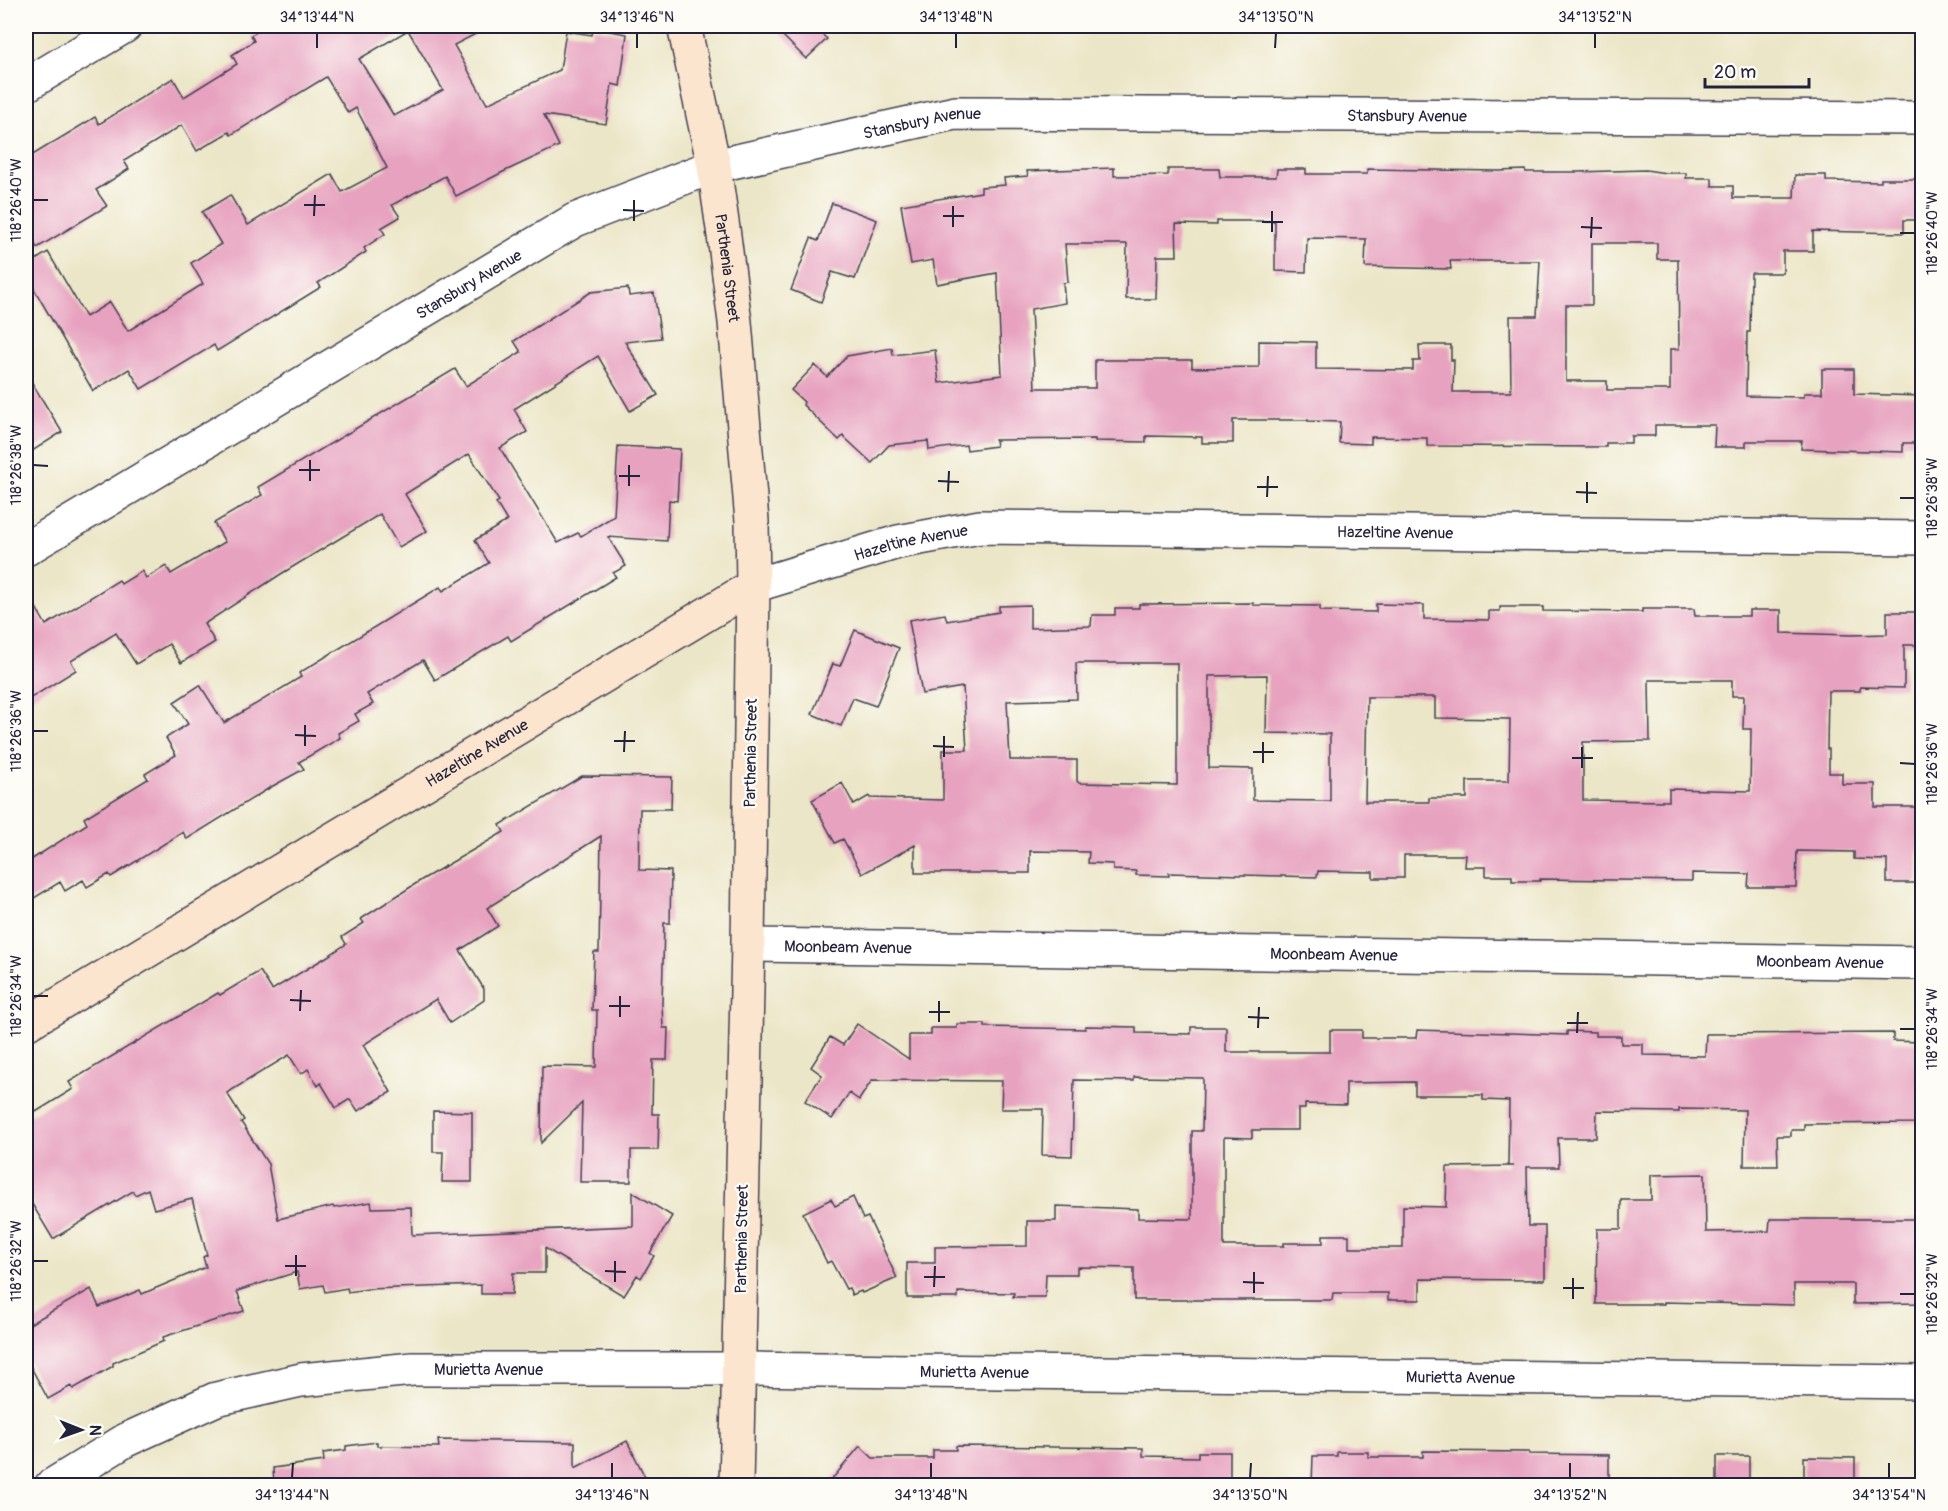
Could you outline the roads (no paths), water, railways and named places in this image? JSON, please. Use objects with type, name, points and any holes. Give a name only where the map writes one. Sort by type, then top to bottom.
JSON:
[{"type":"street","points":[[26,85],[125,26]]},
{"type":"street","name":"Parthenia Street","points":[[684,26],[714,166],[735,322],[752,521],[748,945],[736,1485]]},
{"type":"street","name":"Stansbury Avenue","points":[[26,549],[575,220],[714,166],[955,113],[1923,117]]},
{"type":"street","name":"Hazeltine Avenue","points":[[26,1024],[753,586],[898,542],[980,527],[1923,538]]},
{"type":"street","name":"Moonbeam Avenue","points":[[748,945],[1923,963]]},
{"type":"street","name":"Murietta Avenue","points":[[51,1485],[126,1440],[216,1399],[301,1380],[413,1369],[737,1369],[1923,1382]]}]
